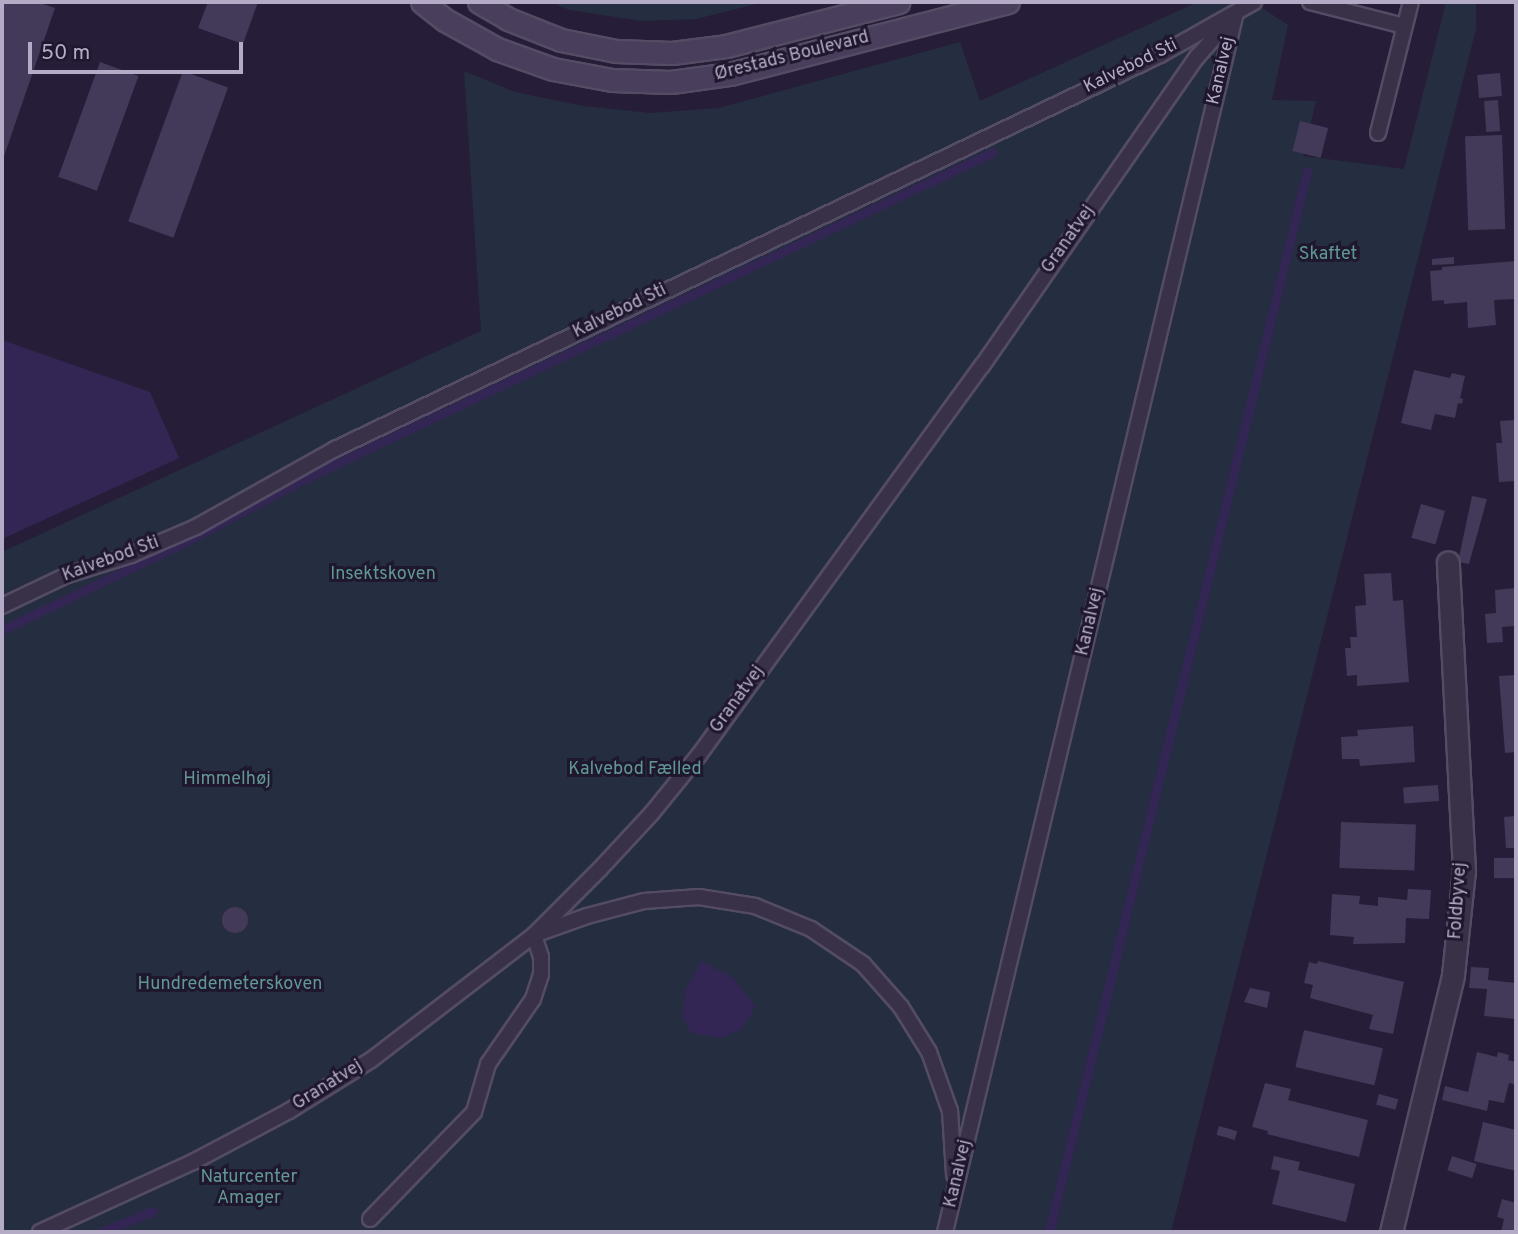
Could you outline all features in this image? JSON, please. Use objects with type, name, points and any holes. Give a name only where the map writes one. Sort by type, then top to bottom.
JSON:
[{"type":"street","name":"Ørestads Boulevard","points":[[422,2],[444,20],[497,49],[553,69],[611,80],[671,82],[730,74],[1008,2]]},
{"type":"street","name":"Ørestads Boulevard","points":[[480,2],[508,19],[561,40],[616,51],[673,53],[726,46],[898,2]]},
{"type":"street","name":"Foldbyvej","points":[[1391,1232],[1453,975],[1464,871],[1448,562]]},
{"type":"lane","points":[[1236,13],[1254,2]]},
{"type":"lane","points":[[1310,2],[1405,26]]},
{"type":"lane","points":[[1378,133],[1411,2]]},
{"type":"lane","name":"Kalvebod Sti","points":[[2,606],[67,575],[131,555],[196,527],[335,449],[1160,55],[1236,13]]},
{"type":"lane","name":"Granatvej","points":[[40,1232],[193,1163],[289,1111],[371,1060],[534,935],[652,813],[699,755],[982,366],[1197,57],[1236,13]]},
{"type":"lane","name":"Kanalvej","points":[[945,1232],[1236,13]]},
{"type":"lane","points":[[370,1219],[474,1112],[488,1065],[533,999],[541,974],[541,957],[534,935],[587,916],[644,901],[699,897],[755,906],[811,929],[863,964],[901,1007],[929,1052],[950,1111],[955,1194]]},
{"type":"green space","points":[[551,2],[764,2],[696,19],[642,21],[569,10]]},
{"type":"green space","name":"Kalvebod Fælled","points":[[1198,2],[1253,2],[1288,25],[1272,100],[1316,101],[1303,156],[1404,169],[1446,2],[1476,2],[1476,29],[1171,1232],[2,1232],[2,552],[481,331],[464,71],[515,92],[583,106],[650,113],[719,108],[960,42],[980,101]]},
{"type":"shaded area","points":[[2,340],[150,392],[179,458],[2,539]]},
{"type":"shaded area","points":[[701,961],[735,979],[755,1007],[742,1029],[721,1038],[691,1033],[683,1018],[685,991]]},
{"type":"building","points":[[2,2],[37,2],[55,8],[2,162]]},
{"type":"building","points":[[208,2],[258,2],[243,44],[198,28]]},
{"type":"building","points":[[100,62],[139,76],[97,191],[58,177]]},
{"type":"building","points":[[183,71],[228,87],[173,238],[128,221]]},
{"type":"building","points":[[1500,73],[1502,96],[1479,98],[1477,75]]},
{"type":"building","points":[[1498,100],[1500,131],[1486,132],[1484,101]]},
{"type":"building","points":[[1300,121],[1328,128],[1321,158],[1293,151]]},
{"type":"building","points":[[1502,135],[1505,229],[1468,230],[1465,136]]},
{"type":"building","points":[[1454,257],[1454,264],[1432,265],[1432,259]]},
{"type":"building","points":[[1516,261],[1516,299],[1494,300],[1496,325],[1468,328],[1467,302],[1444,304],[1444,300],[1432,301],[1430,271],[1442,270],[1442,267]]},
{"type":"building","points":[[1414,370],[1450,378],[1452,373],[1465,376],[1460,398],[1463,399],[1462,404],[1458,403],[1455,418],[1435,414],[1431,430],[1401,423]]},
{"type":"building","points":[[1516,420],[1516,481],[1499,482],[1496,443],[1502,443],[1500,421]]},
{"type":"building","points":[[1472,496],[1487,499],[1469,564],[1458,562]]},
{"type":"building","points":[[1421,504],[1445,511],[1435,545],[1411,538]]},
{"type":"building","points":[[1391,573],[1393,601],[1403,600],[1409,682],[1357,686],[1357,675],[1347,676],[1345,648],[1351,648],[1350,637],[1357,637],[1355,606],[1366,605],[1364,574]]},
{"type":"building","points":[[1516,588],[1516,626],[1502,627],[1503,642],[1487,643],[1485,614],[1496,613],[1495,590]]},
{"type":"building","points":[[1516,675],[1516,752],[1505,753],[1499,676]]},
{"type":"building","points":[[1413,726],[1415,762],[1360,766],[1359,759],[1342,759],[1341,737],[1358,736],[1357,730]]},
{"type":"building","points":[[1438,785],[1439,801],[1404,803],[1403,787]]},
{"type":"building","points":[[1516,816],[1516,848],[1506,848],[1504,817]]},
{"type":"building","points":[[1341,822],[1416,825],[1414,871],[1339,868]]},
{"type":"building","points":[[1494,858],[1516,858],[1516,878],[1494,878]]},
{"type":"building","points":[[1408,889],[1431,890],[1429,919],[1406,918],[1405,943],[1353,944],[1354,937],[1330,935],[1332,894],[1360,896],[1359,904],[1378,906],[1378,897],[1407,900]]},
{"type":"building","points":[[235,907],[244,911],[248,920],[244,929],[235,933],[226,929],[222,920],[226,911]]},
{"type":"building","points":[[1318,961],[1404,982],[1393,1034],[1369,1029],[1373,1015],[1310,998],[1313,985],[1304,983],[1309,962],[1317,964]]},
{"type":"building","points":[[1471,967],[1489,968],[1488,980],[1516,983],[1516,1019],[1484,1016],[1487,989],[1469,988]]},
{"type":"building","points":[[1250,988],[1270,992],[1267,1008],[1244,1002]]},
{"type":"building","points":[[1304,1030],[1383,1048],[1374,1085],[1295,1067]]},
{"type":"building","points":[[1477,1052],[1497,1057],[1498,1052],[1509,1055],[1508,1060],[1516,1062],[1516,1085],[1509,1083],[1504,1103],[1489,1100],[1487,1111],[1442,1100],[1445,1086],[1468,1092]]},
{"type":"building","points":[[1265,1083],[1291,1089],[1288,1100],[1368,1120],[1359,1157],[1267,1134],[1268,1131],[1252,1127]]},
{"type":"building","points":[[1379,1094],[1398,1099],[1395,1110],[1376,1105]]},
{"type":"building","points":[[1483,1122],[1516,1130],[1516,1171],[1474,1161]]},
{"type":"building","points":[[1219,1126],[1237,1131],[1235,1140],[1217,1135]]},
{"type":"building","points":[[1274,1156],[1300,1162],[1298,1170],[1355,1184],[1346,1222],[1272,1204],[1280,1171],[1271,1169]]},
{"type":"building","points":[[1452,1156],[1477,1164],[1472,1178],[1447,1170]]},
{"type":"building","points":[[1502,1199],[1516,1203],[1516,1232],[1501,1232],[1504,1219],[1497,1217]]},
{"type":"waterway","points":[[2,630],[183,543],[298,482],[993,152]]},
{"type":"waterway","points":[[1049,1232],[1307,171]]},
{"type":"waterway","points":[[101,1232],[153,1211]]},
{"type":"park label","name":"Skaftet","points":[[1328,255]]},
{"type":"park label","name":"Insektskoven","points":[[383,575]]},
{"type":"park label","name":"Himmelhøj","points":[[227,780]]},
{"type":"park label","name":"Hundredemeterskoven","points":[[230,985]]},
{"type":"park label","name":"Naturcenter Amager","points":[[249,1189]]}]
